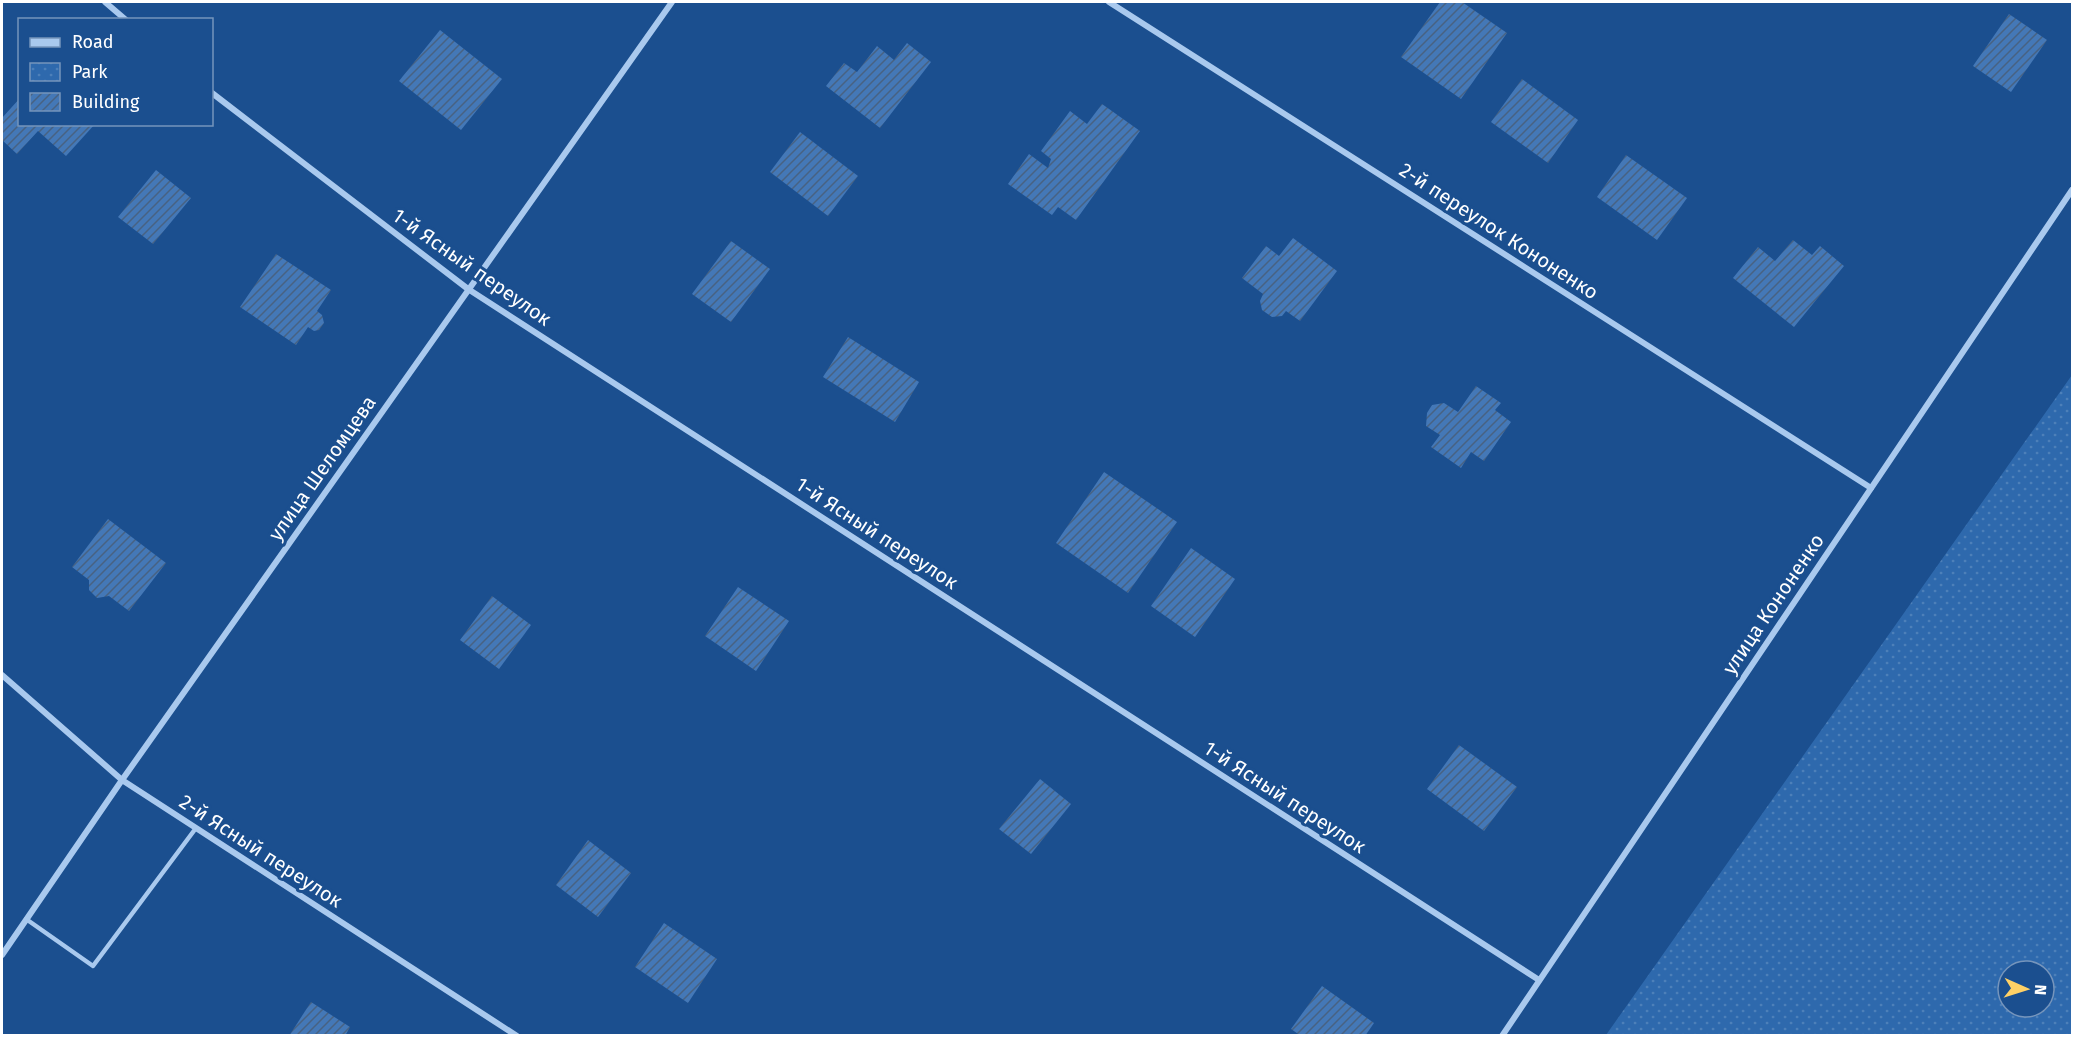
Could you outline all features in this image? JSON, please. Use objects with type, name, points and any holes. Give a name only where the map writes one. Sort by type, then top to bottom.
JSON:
[{"type":"street","points":[[105,2],[124,18]]},
{"type":"street","name":"улица Шеломцева","points":[[2,955],[122,780],[672,2]]},
{"type":"street","name":"2-й переулок Кононенко","points":[[1109,2],[1871,488]]},
{"type":"street","name":"1-й Ясный переулок","points":[[213,94],[468,289],[1539,980]]},
{"type":"street","name":"улица Кононенко","points":[[1502,1035],[2073,190]]},
{"type":"street","name":"2-й Ясный переулок","points":[[2,675],[122,780],[517,1035]]},
{"type":"lane","points":[[26,919],[93,966],[196,828]]},
{"type":"green space","points":[[2072,375],[2072,1035],[1606,1035]]},
{"type":"building","points":[[1440,2],[1462,2],[1507,33],[1461,99],[1401,57]]},
{"type":"building","points":[[2009,14],[2047,40],[2011,92],[1973,66]]},
{"type":"building","points":[[440,30],[502,79],[461,130],[399,81]]},
{"type":"building","points":[[907,43],[931,62],[880,128],[826,86],[844,63],[857,72],[877,46],[894,60]]},
{"type":"building","points":[[1522,79],[1578,120],[1548,163],[1491,122]]},
{"type":"building","points":[[18,100],[18,126],[93,126],[66,156],[38,131],[17,154],[2,140],[2,118]]},
{"type":"building","points":[[1102,104],[1140,131],[1076,220],[1058,207],[1052,215],[1008,184],[1029,154],[1048,168],[1051,159],[1041,151],[1070,111],[1087,124]]},
{"type":"building","points":[[800,132],[858,176],[828,216],[770,172]]},
{"type":"building","points":[[1626,155],[1687,198],[1657,240],[1597,197]]},
{"type":"building","points":[[156,170],[191,198],[153,244],[118,217]]},
{"type":"building","points":[[1293,238],[1337,271],[1300,321],[1286,311],[1282,316],[1272,317],[1262,310],[1260,301],[1263,294],[1242,278],[1266,246],[1279,256]]},
{"type":"building","points":[[1793,240],[1812,255],[1820,246],[1844,266],[1794,327],[1733,278],[1758,247],[1775,261]]},
{"type":"building","points":[[731,241],[770,269],[731,322],[692,294]]},
{"type":"building","points":[[276,254],[331,290],[317,311],[322,315],[324,323],[319,330],[314,331],[308,327],[296,345],[240,307]]},
{"type":"building","points":[[848,337],[919,382],[895,422],[823,377]]},
{"type":"building","points":[[1476,386],[1501,403],[1495,410],[1511,422],[1484,461],[1471,452],[1461,468],[1431,447],[1440,435],[1426,426],[1427,413],[1432,405],[1444,403],[1458,412]]},
{"type":"building","points":[[1104,472],[1177,522],[1128,593],[1056,543]]},
{"type":"building","points":[[108,519],[166,563],[129,611],[109,596],[97,598],[89,590],[89,580],[72,567]]},
{"type":"building","points":[[1191,548],[1235,579],[1195,637],[1151,606]]},
{"type":"building","points":[[738,587],[789,621],[756,671],[705,636]]},
{"type":"building","points":[[492,596],[531,625],[499,669],[460,640]]},
{"type":"building","points":[[1459,745],[1517,787],[1484,831],[1427,789]]},
{"type":"building","points":[[1040,779],[1071,804],[1031,854],[999,829]]},
{"type":"building","points":[[588,840],[631,873],[598,917],[556,885]]},
{"type":"building","points":[[664,923],[717,959],[688,1003],[635,967]]},
{"type":"building","points":[[1322,986],[1374,1023],[1365,1036],[1301,1036],[1291,1029]]},
{"type":"building","points":[[311,1002],[350,1027],[345,1036],[289,1036]]}]
